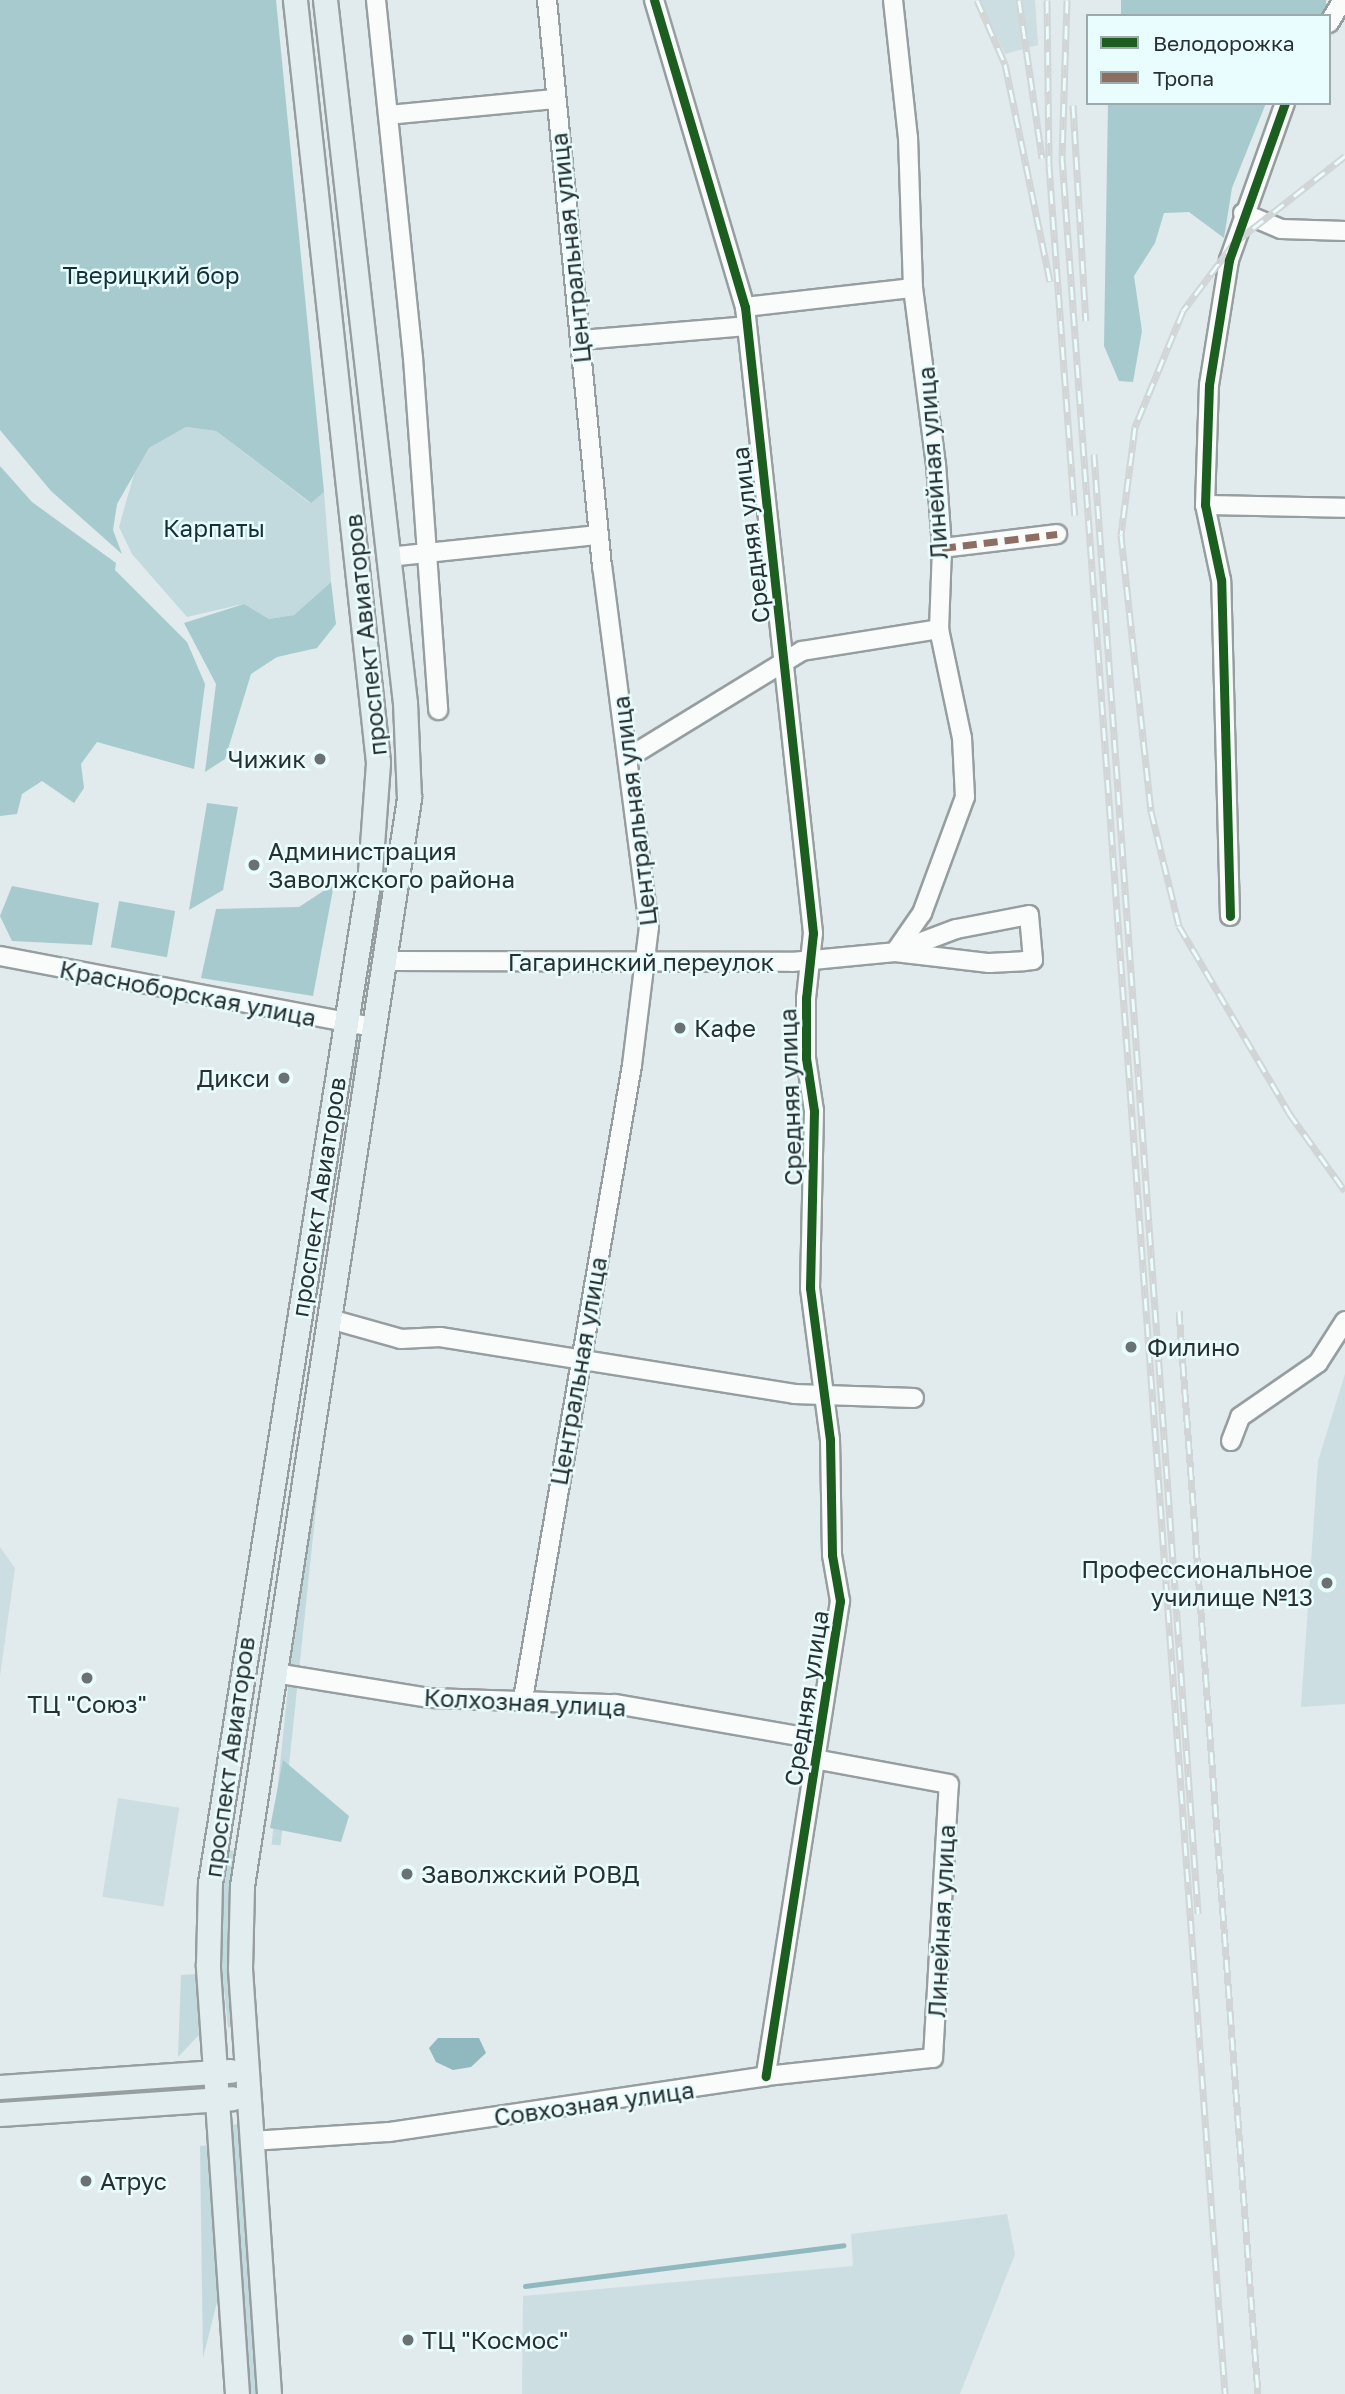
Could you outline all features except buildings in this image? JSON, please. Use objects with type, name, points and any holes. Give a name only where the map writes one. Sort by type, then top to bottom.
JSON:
[{"type":"main road","name":"проспект Авиаторов","points":[[237,2394],[208,1964],[210,1883],[370,872],[376,712],[295,0]]},
{"type":"main road","name":"проспект Авиаторов","points":[[269,2394],[240,1968],[243,1886],[401,877],[409,785],[388,557],[325,0]]},
{"type":"main road","points":[[0,2087],[248,2069]]},
{"type":"main road","points":[[0,2114],[250,2097]]},
{"type":"street","points":[[376,0],[428,553],[438,710]]},
{"type":"street","name":"Центральная улица","points":[[523,1699],[648,964],[644,863],[599,535],[581,340],[553,99],[547,0]]},
{"type":"street","name":"Средняя улица","points":[[653,0],[744,307],[810,892],[811,961],[806,1034],[814,1111],[810,1288],[833,1474],[832,1555],[840,1601],[816,1739],[801,1879],[766,2076]]},
{"type":"street","name":"Линейная улица","points":[[893,0],[908,137],[914,288],[928,381],[942,548],[939,629],[962,738],[965,797],[922,913],[895,952]]},
{"type":"street","points":[[1331,20],[1343,0]]},
{"type":"street","points":[[388,115],[553,99]]},
{"type":"street","points":[[1230,916],[1221,580],[1205,505],[1214,330],[1242,213],[1284,105]]},
{"type":"street","points":[[1242,213],[1281,229],[1345,231]]},
{"type":"street","points":[[744,307],[914,288]]},
{"type":"street","points":[[581,340],[746,326]]},
{"type":"street","points":[[1205,505],[1345,508]]},
{"type":"street","points":[[942,548],[1057,534]]},
{"type":"street","points":[[388,557],[599,535]]},
{"type":"street","points":[[629,757],[784,660],[840,642],[939,629]]},
{"type":"street","points":[[370,872],[401,877]]},
{"type":"street","name":"Гагаринский переулок","points":[[386,961],[648,964],[811,961],[895,952],[989,963],[1033,960],[1029,915],[956,929],[895,952]]},
{"type":"street","name":"Красноборская улица","points":[[0,956],[376,1028]]},
{"type":"street","points":[[330,1319],[401,1339],[440,1337],[822,1396],[914,1398]]},
{"type":"street","points":[[1231,1441],[1240,1417],[1318,1363],[1345,1321]]},
{"type":"street","name":"Колхозная улица","points":[[275,1673],[430,1698],[615,1704],[816,1739]]},
{"type":"street","name":"Линейная улица","points":[[814,1759],[949,1784],[933,2058]]},
{"type":"street","name":"Совхозная улица","points":[[253,2141],[389,2132],[766,2076],[933,2058]]},
{"type":"shaded area","points":[[979,0],[1035,0],[1038,45],[1005,54]]},
{"type":"shaded area","name":"Профессиональное училище №13","points":[[1345,1374],[1345,1704],[1301,1707],[1318,1461]]},
{"type":"shaded area","points":[[0,1547],[15,1568],[0,1676]]},
{"type":"shaded area","points":[[118,1798],[179,1808],[164,1906],[102,1897]]},
{"type":"shaded area","points":[[438,2038],[479,2038],[486,2053],[471,2067],[453,2070],[436,2062],[429,2048]]},
{"type":"shaded area","points":[[1007,2214],[1015,2254],[960,2394],[522,2394],[523,2296],[853,2266],[851,2234]]},
{"type":"green space","name":"Тверицкий бор","points":[[0,0],[276,0],[324,492],[311,503],[216,431],[186,427],[149,448],[117,504],[113,530],[122,554],[51,491],[0,430]]},
{"type":"green space","points":[[1121,0],[1326,0],[1326,14],[1121,14]]},
{"type":"green space","points":[[1108,105],[1265,105],[1232,188],[1224,238],[1189,212],[1164,213],[1155,243],[1134,276],[1142,331],[1133,382],[1119,381],[1104,346]]},
{"type":"green space","name":"Карпаты","points":[[186,427],[216,431],[310,503],[324,492],[331,582],[294,615],[269,619],[243,604],[187,617],[132,554],[119,527],[134,474],[149,448]]},
{"type":"green space","points":[[0,466],[32,502],[116,563],[115,570],[187,642],[205,684],[194,769],[97,742],[81,764],[84,788],[74,803],[42,781],[22,794],[17,814],[0,816]]},
{"type":"green space","points":[[331,582],[336,624],[317,648],[277,657],[251,674],[225,759],[205,772],[216,684],[184,623],[244,604],[269,619],[294,615]]},
{"type":"green space","points":[[207,803],[238,807],[223,890],[189,910]]},
{"type":"green space","points":[[334,884],[313,996],[201,978],[216,909],[299,907]]},
{"type":"green space","points":[[12,886],[99,903],[92,945],[12,941],[0,916]]},
{"type":"green space","points":[[379,897],[388,898],[376,1016],[367,1015]]},
{"type":"green space","points":[[119,901],[175,911],[167,957],[111,947]]},
{"type":"green space","points":[[357,1032],[366,1033],[281,1845],[272,1845]]},
{"type":"green space","points":[[283,1760],[349,1816],[341,1842],[270,1828]]},
{"type":"green space","points":[[226,1850],[234,1851],[228,1904],[233,2026],[228,2028],[220,1949]]},
{"type":"green space","points":[[197,1974],[199,2035],[178,2057],[181,1975]]},
{"type":"green space","points":[[0,2086],[162,2086],[162,2092],[0,2092]]},
{"type":"green space","points":[[241,2124],[261,2394],[250,2394],[232,2125]]},
{"type":"green space","points":[[211,2145],[221,2286],[203,2358],[200,2146]]},
{"type":"waterway","points":[[525,2286],[843,2245]]},
{"type":"railway","points":[[977,0],[1005,64],[1050,281]]},
{"type":"railway","points":[[1019,0],[1042,158]]},
{"type":"railway","points":[[1047,0],[1049,165],[1075,515]]},
{"type":"railway","points":[[1067,0],[1062,157],[1225,2394]]},
{"type":"railway","points":[[1073,105],[1086,321]]},
{"type":"railway","points":[[1345,156],[1234,243],[1183,311],[1135,427],[1121,535],[1151,811],[1179,926],[1289,1113],[1345,1191]]},
{"type":"railway","points":[[1094,454],[1198,1913]]},
{"type":"railway","points":[[1179,1311],[1258,2394]]},
{"type":"marked path","points":[[942,548],[1057,534]]},
{"type":"cycle path","points":[[654,0],[745,307],[813,933],[806,998],[806,1058],[814,1111],[810,1288],[830,1439],[832,1555],[840,1601],[766,2076]]},
{"type":"cycle path","points":[[1230,916],[1221,580],[1205,505],[1209,385],[1229,260],[1284,105]]},
{"type":"place","name":"Чижик","points":[[320,759]]},
{"type":"place","name":"Администрация Заволжского района","points":[[254,865]]},
{"type":"place","name":"Кафе","points":[[680,1028]]},
{"type":"place","name":"Дикси","points":[[284,1078]]},
{"type":"place","name":"Филино","points":[[1131,1347]]},
{"type":"place","name":"Профессиональное училище №13","points":[[1327,1583]]},
{"type":"place","name":"ТЦ \"Союз\"","points":[[87,1678]]},
{"type":"place","name":"Заволжский РОВД","points":[[407,1874]]},
{"type":"place","name":"Атрус","points":[[86,2181]]},
{"type":"place","name":"ТЦ \"Космос\"","points":[[408,2340]]}]
